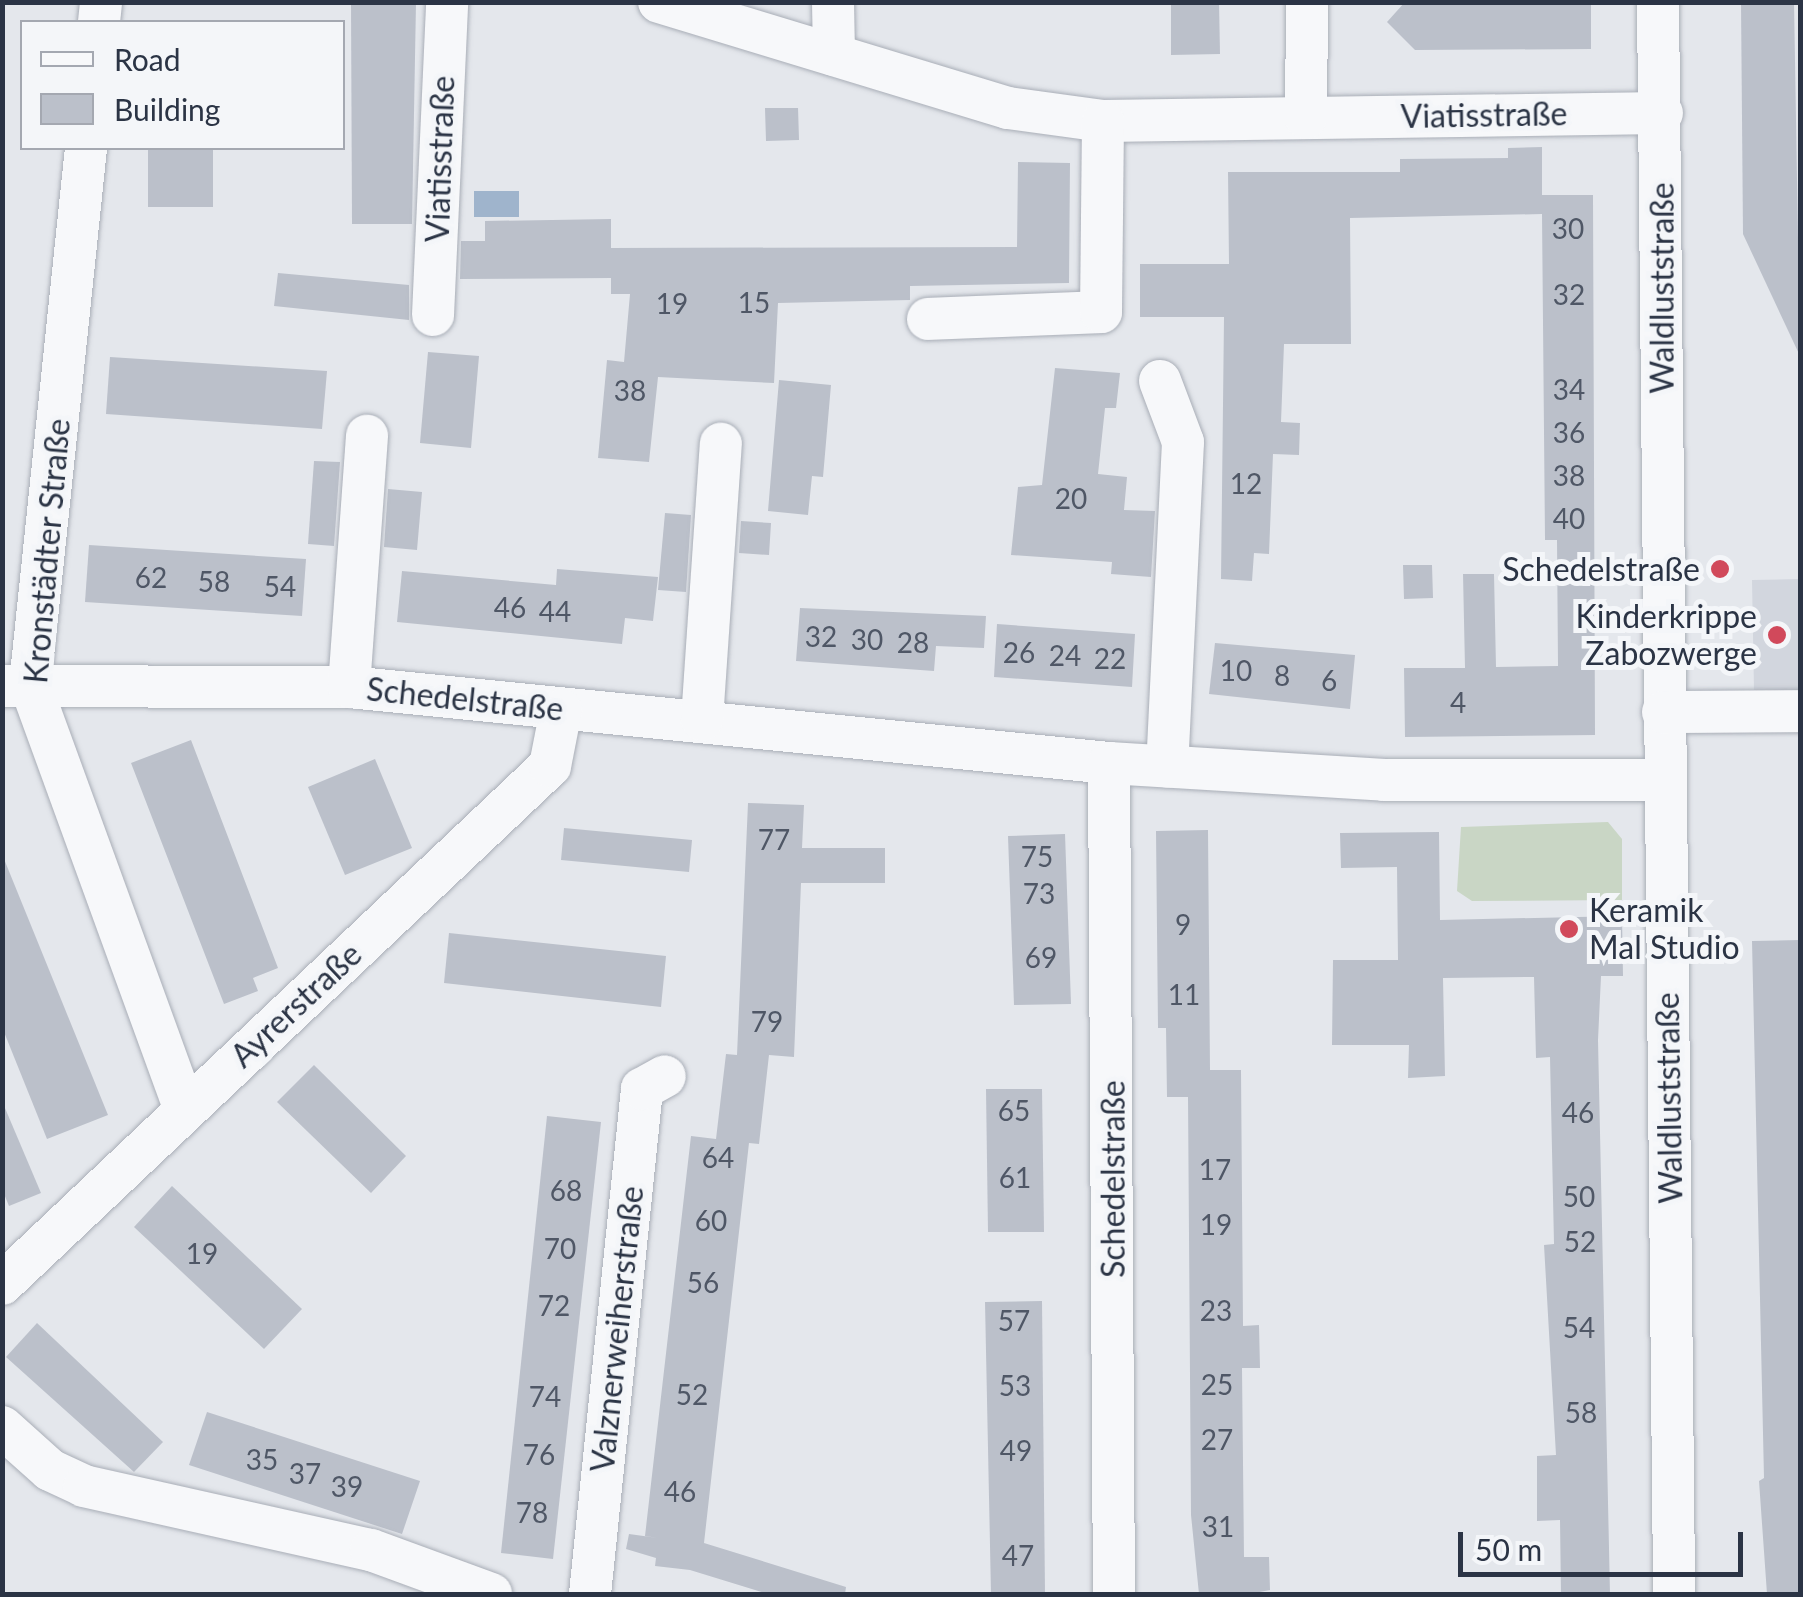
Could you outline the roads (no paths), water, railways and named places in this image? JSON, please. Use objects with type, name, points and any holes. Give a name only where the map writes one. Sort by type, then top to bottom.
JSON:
[{"type":"street","name":"Viatisstraße","points":[[433,315],[447,2]]},
{"type":"street","name":"Viatisstraße","points":[[659,2],[1008,108],[1102,121],[1662,112]]},
{"type":"street","points":[[833,2],[834,55]]},
{"type":"street","points":[[1306,2],[1306,118]]},
{"type":"street","name":"Waldluststraße","points":[[1658,2],[1674,1594]]},
{"type":"street","points":[[928,319],[1101,312],[1102,121]]},
{"type":"street","name":"Kronstädter Straße","points":[[86,150],[16,685],[185,1109]]},
{"type":"street","points":[[1160,381],[1182,442],[1168,767]]},
{"type":"street","name":"Schedelstraße","points":[[349,686],[367,436]]},
{"type":"street","points":[[702,720],[721,444]]},
{"type":"street","name":"Schedelstraße","points":[[16,685],[349,686],[1109,763],[1384,780],[1665,780]]},
{"type":"street","name":"Ayrerstraße","points":[[2,1284],[550,766],[561,710]]},
{"type":"street","points":[[1663,712],[1800,712]]},
{"type":"street","name":"Schedelstraße","points":[[1109,763],[1114,1594]]},
{"type":"street","name":"Valznerweiherstraße","points":[[590,1594],[642,1089],[665,1076]]},
{"type":"street","points":[[2,1427],[50,1470],[84,1486],[371,1550],[491,1594]]},
{"type":"water","points":[[474,191],[519,191],[519,217],[474,217]]},
{"type":"place","name":"Schedelstraße","points":[[1720,569]]},
{"type":"place","name":"Kinderkrippe Zabozwerge","points":[[1777,635]]},
{"type":"place","name":"Keramik Mal Studio","points":[[1569,929]]}]
